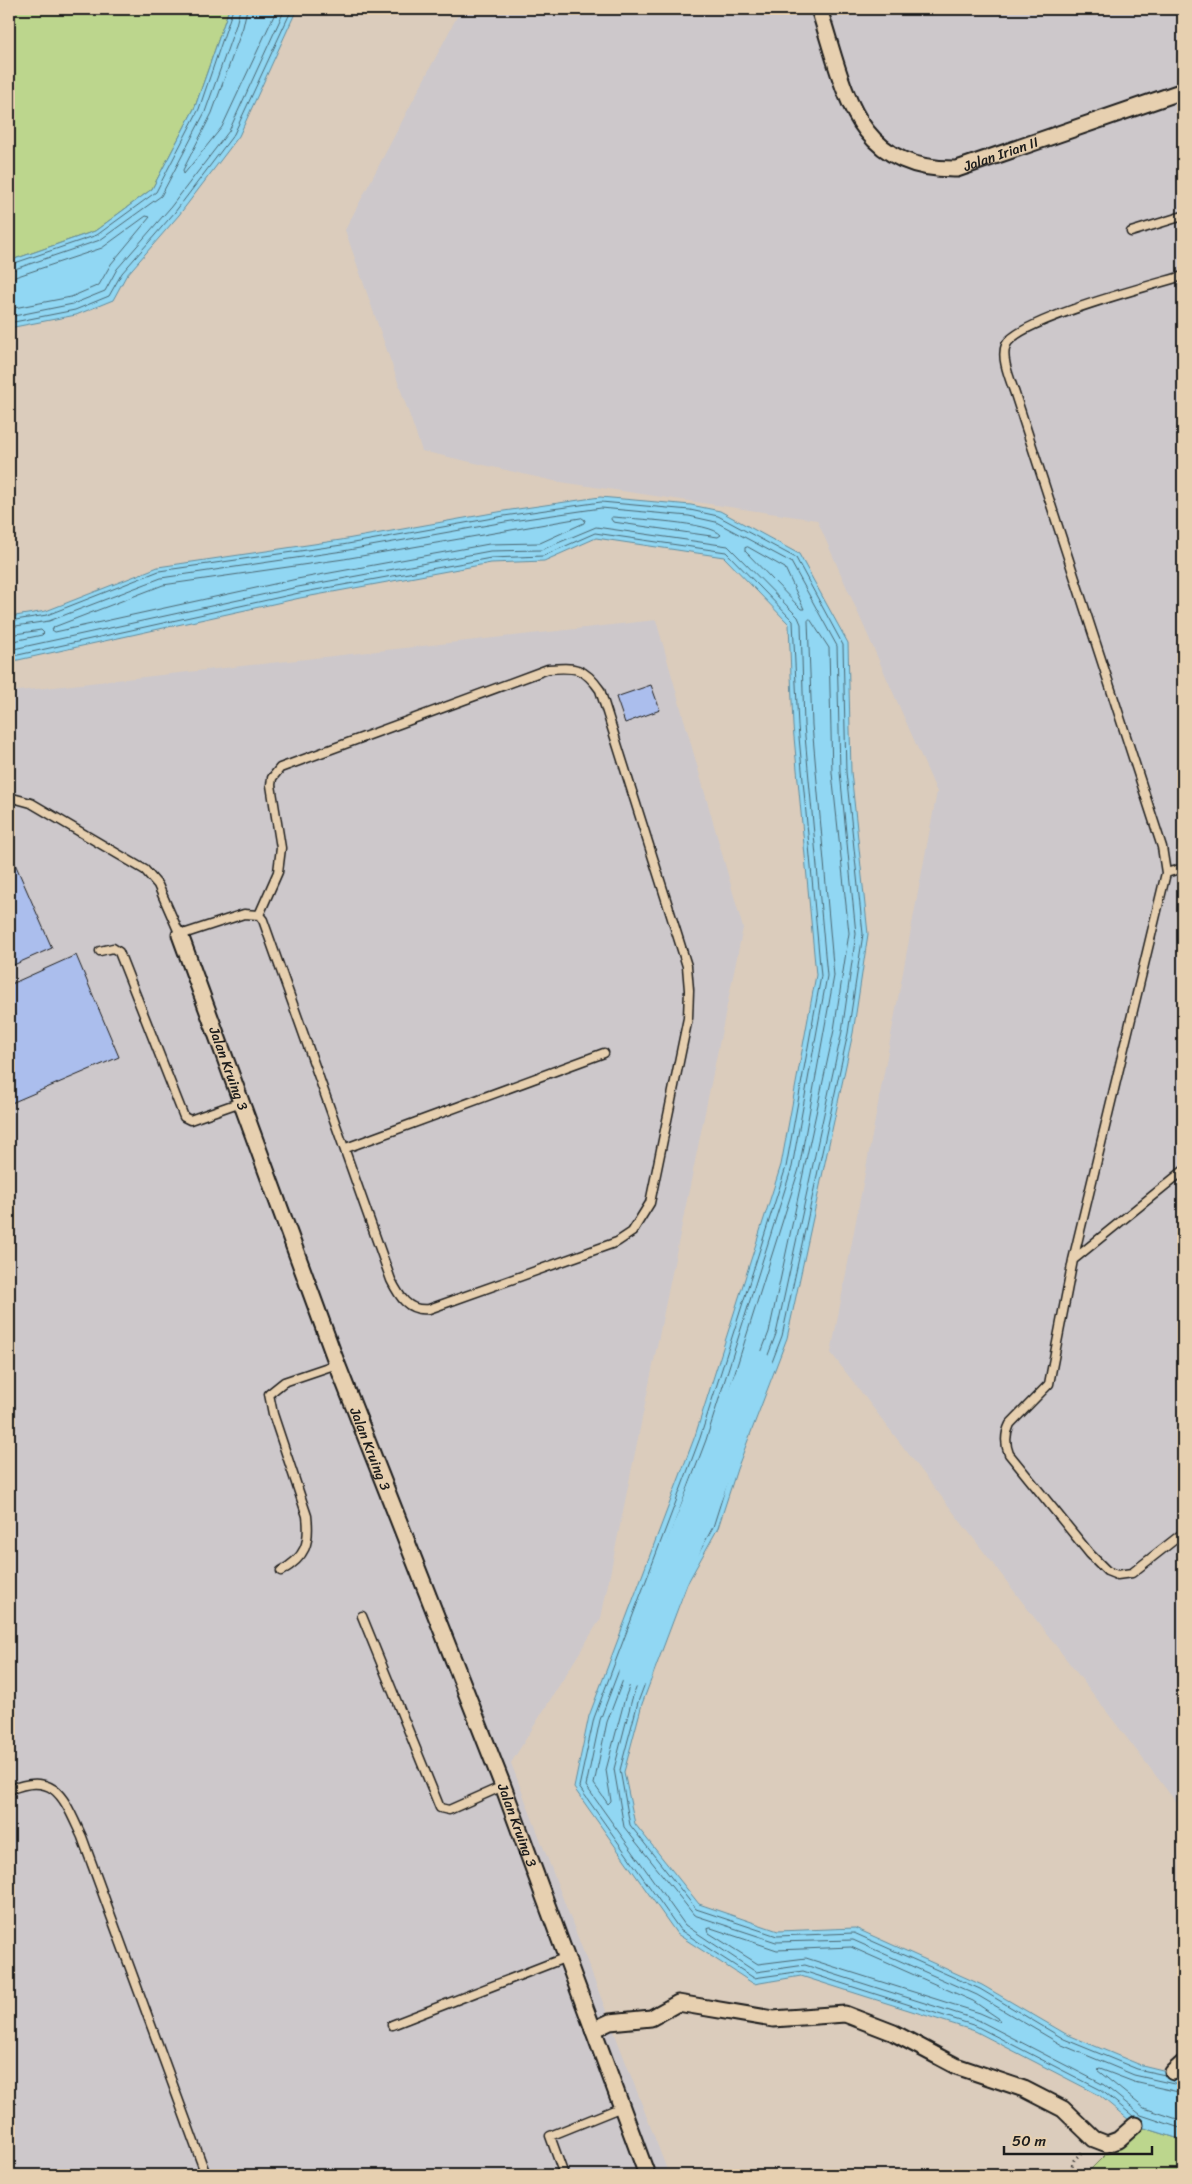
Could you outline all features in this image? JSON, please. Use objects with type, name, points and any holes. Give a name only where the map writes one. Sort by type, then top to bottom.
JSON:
[{"type":"street","name":"Jalan Irian II","points":[[818,9],[851,107],[860,126],[877,144],[902,161],[934,170],[957,170],[1183,91]]},
{"type":"street","name":"Jalan Kruing 3","points":[[180,935],[337,1364],[503,1786],[647,2175]]},
{"type":"street","points":[[593,2030],[610,2022],[651,2018],[678,2003],[773,2019],[845,2014],[894,2033],[956,2066],[1024,2089],[1063,2109],[1094,2139],[1107,2144],[1118,2140],[1135,2125]]},
{"type":"lane","points":[[1131,232],[1183,216]]},
{"type":"lane","points":[[1183,276],[1036,322],[1013,336],[1007,343],[1005,351],[1016,397],[1162,847],[1166,873],[1073,1260],[1049,1384],[1010,1424],[1006,1436],[1009,1454],[1090,1554],[1107,1571],[1116,1575],[1132,1573],[1183,1533]]},
{"type":"lane","points":[[548,669],[579,669],[590,675],[600,690],[687,966],[689,990],[688,1018],[650,1203],[632,1232],[617,1242],[429,1309],[417,1309],[404,1301],[391,1280],[267,926],[259,915],[278,872],[281,848],[271,785],[272,778],[280,768],[548,669]]},
{"type":"lane","name":"Jalan Kruing 3","points":[[9,797],[31,802],[144,870],[158,885],[180,935]]},
{"type":"lane","points":[[1166,873],[1183,868]]},
{"type":"lane","points":[[180,935],[244,914],[259,915]]},
{"type":"lane","points":[[100,951],[112,948],[119,952],[184,1117],[190,1120],[241,1102]]},
{"type":"lane","points":[[346,1148],[604,1053]]},
{"type":"lane","points":[[1073,1260],[1183,1171]]},
{"type":"lane","points":[[282,1571],[294,1564],[303,1552],[307,1543],[308,1529],[307,1516],[273,1414],[269,1394],[284,1382],[337,1364]]},
{"type":"lane","points":[[362,1616],[440,1808],[449,1810],[503,1786]]},
{"type":"lane","points":[[9,1790],[36,1782],[47,1785],[56,1790],[69,1810],[82,1837],[206,2175]]},
{"type":"lane","points":[[392,2025],[567,1957]]},
{"type":"lane","points":[[564,2175],[550,2136],[556,2131],[622,2107]]},
{"type":"path","points":[[1069,2175],[1074,2160],[1094,2139]]},
{"type":"shaded area","points":[[461,9],[1183,9],[1183,1811],[831,1353],[937,792],[817,520],[554,481],[422,451],[345,230]]},
{"type":"shaded area","points":[[656,620],[743,928],[601,1618],[511,1763],[669,2175],[9,2175],[9,692]]},
{"type":"green space","points":[[9,9],[229,9],[195,107],[152,189],[95,231],[9,261]]},
{"type":"green space","points":[[1135,2125],[1183,2140],[1183,2175],[1085,2175]]},
{"type":"water","points":[[229,9],[297,9],[239,136],[179,215],[126,276],[113,300],[76,315],[9,328],[9,261],[95,231],[152,189],[195,107]]},
{"type":"water","points":[[600,497],[691,505],[720,511],[799,554],[848,643],[851,772],[868,934],[853,1033],[787,1338],[737,1469],[718,1528],[687,1584],[642,1704],[624,1772],[635,1824],[699,1904],[778,1931],[855,1928],[982,1985],[1066,2034],[1138,2064],[1183,2075],[1183,2140],[1135,2125],[1099,2095],[975,2031],[801,1976],[754,1984],[677,1934],[574,1788],[589,1716],[695,1436],[781,1165],[816,975],[793,726],[789,624],[724,557],[596,538],[544,561],[491,563],[300,598],[9,662],[9,617],[46,611],[158,567],[341,540],[504,511]]},
{"type":"building","points":[[651,685],[660,710],[625,723],[616,697]]},
{"type":"building","points":[[9,850],[52,948],[9,967]]},
{"type":"building","points":[[76,955],[119,1057],[9,1104],[9,985]]},
{"type":"waterway","points":[[636,1670],[642,1648],[756,1368]]}]
